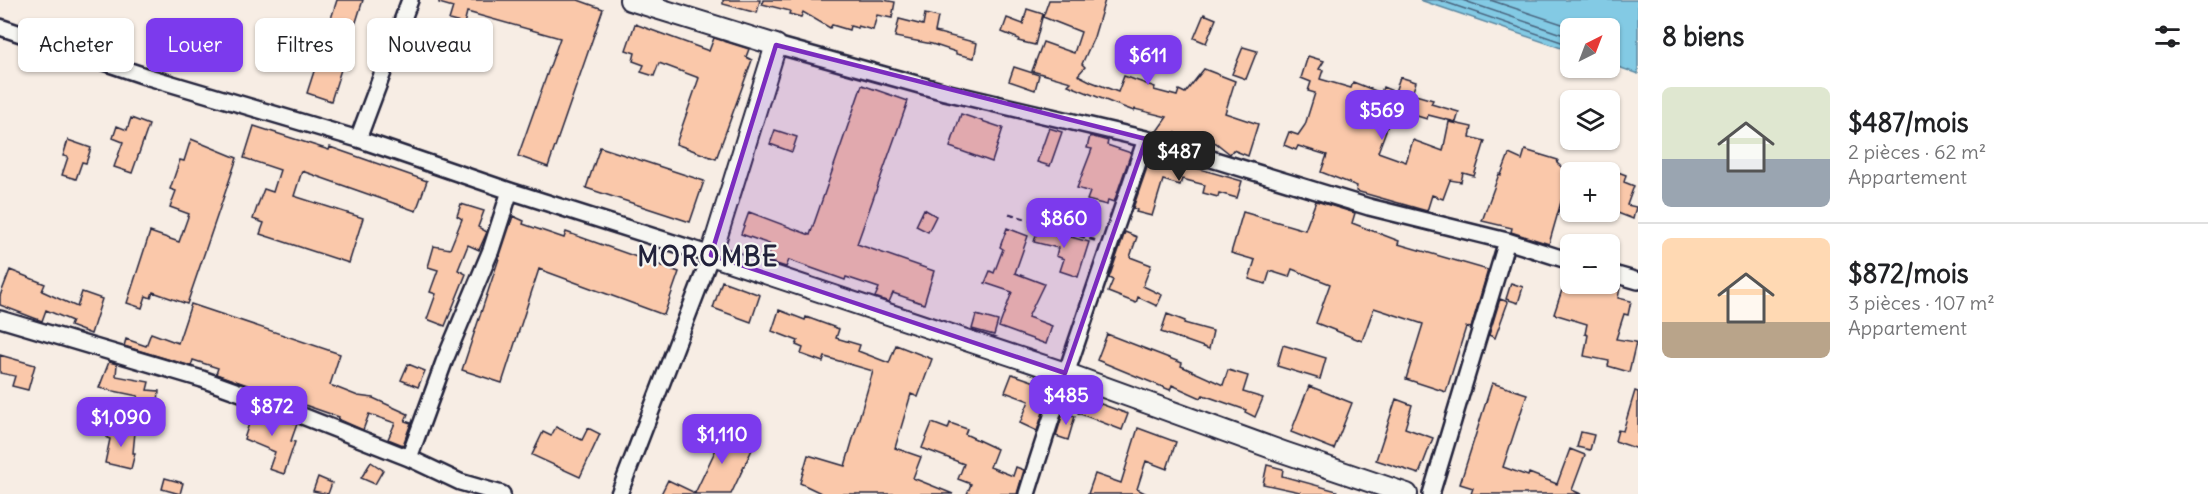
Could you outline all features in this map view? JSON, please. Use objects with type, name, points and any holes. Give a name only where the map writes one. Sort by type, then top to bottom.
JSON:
[{"type":"street","points":[[358,139],[410,0]]},
{"type":"street","points":[[630,0],[776,45],[945,92],[1146,139],[1369,207],[1507,241],[1560,258]]},
{"type":"street","points":[[0,27],[145,76],[358,139],[510,191],[711,255],[1065,373],[1407,494]]},
{"type":"street","points":[[622,493],[711,255],[776,45]]},
{"type":"street","points":[[1028,494],[1065,373],[1146,139]]},
{"type":"street","points":[[409,458],[444,362],[491,250],[510,191]]},
{"type":"street","points":[[1431,494],[1507,241]]},
{"type":"street","points":[[1620,276],[1638,281]]},
{"type":"street","points":[[0,319],[202,379],[409,458],[460,482],[502,494]]},
{"type":"path","points":[[1009,214],[1111,245]]},
{"type":"highlighted area","points":[[776,45],[1146,139],[1065,373],[711,255]]},
{"type":"water","points":[[1420,0],[1638,0],[1638,74],[1620,68],[1620,18],[1560,18],[1560,48]]},
{"type":"building","points":[[337,0],[363,0],[355,25],[355,18],[331,18]]},
{"type":"building","points":[[439,0],[578,0],[603,9],[548,167],[518,156],[560,38],[467,12],[466,18],[450,18],[453,7],[439,3]]},
{"type":"building","points":[[723,0],[760,0],[757,13],[723,4]]},
{"type":"building","points":[[763,0],[883,0],[895,2],[892,18],[877,15],[873,30],[850,26],[849,30],[832,25],[830,28],[803,12],[801,17],[789,14],[790,11],[762,4]]},
{"type":"building","points":[[1049,0],[1105,0],[1094,37],[1082,64],[1085,67],[1078,75],[1092,82],[1118,92],[1124,76],[1155,87],[1154,90],[1177,96],[1179,90],[1185,93],[1204,69],[1235,81],[1225,113],[1258,124],[1248,156],[1233,150],[1230,154],[1216,143],[1204,139],[1199,145],[1187,141],[1176,133],[1175,138],[1160,133],[1157,131],[1167,117],[1135,109],[1134,111],[1068,85],[1071,82],[1032,71],[1043,42],[1074,53],[1081,32],[1043,17]]},
{"type":"building","points":[[1027,9],[1043,14],[1035,45],[1018,41],[1019,39],[1002,32],[1007,18],[1023,24]]},
{"type":"building","points":[[925,14],[938,17],[935,32],[977,43],[974,58],[956,54],[956,52],[932,44],[895,37],[899,19],[923,25]]},
{"type":"building","points":[[1204,14],[1216,19],[1206,43],[1194,38]]},
{"type":"building","points":[[635,24],[709,51],[714,38],[749,49],[746,57],[752,60],[716,159],[676,144],[699,78],[659,63],[654,76],[641,72],[644,65],[633,61],[635,53],[626,50]]},
{"type":"building","points":[[1243,47],[1257,51],[1246,79],[1232,74]]},
{"type":"building","points":[[1308,56],[1324,61],[1319,69],[1323,70],[1320,79],[1351,88],[1353,82],[1381,93],[1383,87],[1395,92],[1400,77],[1416,82],[1412,94],[1433,100],[1431,104],[1459,112],[1456,122],[1428,115],[1427,119],[1394,109],[1378,152],[1406,162],[1413,140],[1443,151],[1449,122],[1472,127],[1470,137],[1485,141],[1474,176],[1463,173],[1461,182],[1450,180],[1443,199],[1432,195],[1427,211],[1356,191],[1357,186],[1321,172],[1327,155],[1298,146],[1296,150],[1284,145],[1289,132],[1298,135],[1305,125],[1315,93],[1308,91],[1311,82],[1301,78]]},
{"type":"building","points":[[1014,67],[1039,75],[1035,90],[1009,81]]},
{"type":"building","points":[[314,72],[340,72],[331,101],[307,93]]},
{"type":"building","points":[[862,85],[908,101],[857,244],[934,271],[924,304],[893,293],[889,302],[875,297],[879,288],[846,277],[845,280],[789,260],[786,267],[767,261],[772,245],[741,234],[749,212],[810,235]]},
{"type":"building","points":[[961,114],[1003,128],[992,162],[950,147]]},
{"type":"building","points":[[131,118],[149,125],[132,173],[114,167],[123,142],[113,138],[117,126],[127,130]]},
{"type":"building","points":[[254,126],[329,150],[330,147],[427,181],[416,211],[302,171],[294,196],[363,218],[349,263],[260,234],[264,223],[253,219],[264,189],[273,192],[280,170],[244,158]]},
{"type":"building","points":[[1049,128],[1062,132],[1050,166],[1037,162]]},
{"type":"building","points":[[775,130],[797,137],[792,152],[770,144]]},
{"type":"building","points":[[1090,136],[1108,141],[1107,145],[1131,153],[1114,202],[1108,200],[1107,205],[1087,200],[1090,192],[1077,188],[1092,149],[1087,148]]},
{"type":"building","points":[[191,139],[237,158],[187,304],[153,292],[151,298],[146,296],[142,308],[127,303],[150,232],[179,242],[189,214],[170,207],[176,191],[170,189],[180,160],[184,161]]},
{"type":"building","points":[[68,140],[91,148],[86,163],[82,162],[76,179],[62,175],[68,157],[63,156]]},
{"type":"building","points":[[600,147],[704,181],[690,222],[586,188]]},
{"type":"building","points":[[1525,150],[1558,160],[1557,163],[1560,166],[1560,206],[1549,244],[1511,232],[1512,228],[1482,221],[1509,154],[1522,160]]},
{"type":"building","points":[[1154,152],[1169,156],[1168,160],[1242,181],[1237,198],[1219,193],[1218,197],[1203,193],[1205,185],[1182,179],[1180,185],[1163,180],[1152,216],[1136,212],[1137,210],[1133,208]]},
{"type":"building","points":[[1620,173],[1626,175],[1624,182],[1634,186],[1627,205],[1636,207],[1633,219],[1620,214]]},
{"type":"building","points":[[1316,201],[1355,213],[1352,223],[1399,241],[1398,244],[1488,270],[1471,328],[1466,327],[1446,392],[1406,379],[1423,324],[1374,308],[1362,341],[1316,323],[1330,284],[1292,269],[1289,277],[1270,271],[1266,284],[1249,279],[1255,260],[1231,253],[1243,212],[1305,230]]},
{"type":"building","points":[[461,204],[484,211],[478,227],[487,232],[479,250],[468,245],[458,270],[466,274],[445,326],[427,319],[436,294],[430,292],[438,270],[428,267],[434,246],[450,249],[462,219],[457,216]]},
{"type":"building","points":[[924,209],[936,216],[928,232],[916,226]]},
{"type":"building","points":[[513,216],[524,221],[523,224],[564,238],[566,232],[679,272],[664,315],[539,269],[502,383],[462,370]]},
{"type":"building","points":[[1039,224],[1060,231],[1060,234],[1089,242],[1078,277],[1060,271],[1064,259],[1056,256],[1058,248],[1034,242]]},
{"type":"building","points":[[1007,228],[1028,236],[1015,273],[1044,284],[1028,317],[1052,326],[1046,344],[999,327],[1012,292],[985,283],[990,271],[994,273],[1003,249],[1000,247]]},
{"type":"building","points":[[1125,232],[1137,237],[1130,257],[1151,265],[1143,286],[1162,295],[1157,306],[1138,297],[1136,303],[1108,292],[1113,280],[1109,278]]},
{"type":"building","points":[[10,270],[45,284],[42,291],[77,307],[82,292],[102,299],[91,334],[70,326],[72,321],[46,310],[42,321],[0,305],[0,296]]},
{"type":"building","points":[[722,281],[760,295],[751,322],[713,308]]},
{"type":"building","points":[[1511,283],[1523,287],[1518,303],[1506,299]]},
{"type":"building","points":[[1561,294],[1619,294],[1618,298],[1631,301],[1628,315],[1624,314],[1616,339],[1636,342],[1629,372],[1608,366],[1609,361],[1584,356],[1588,335],[1585,334],[1587,324],[1554,314]]},
{"type":"building","points":[[1500,299],[1508,302],[1495,338],[1489,335]]},
{"type":"building","points":[[191,304],[340,354],[330,385],[358,396],[373,398],[408,414],[405,421],[411,423],[403,445],[388,439],[395,423],[369,414],[363,430],[338,419],[339,417],[216,374],[218,368],[193,360],[191,366],[124,346],[126,339],[146,346],[151,333],[178,343]]},
{"type":"building","points":[[779,310],[839,329],[836,338],[860,345],[858,351],[889,363],[896,345],[932,359],[918,397],[911,394],[895,448],[921,457],[913,478],[953,494],[823,494],[800,483],[808,455],[845,466],[873,371],[825,357],[823,362],[801,354],[803,348],[796,345],[798,341],[772,331]]},
{"type":"building","points":[[1167,314],[1185,321],[1184,323],[1213,331],[1209,349],[1161,332]]},
{"type":"building","points":[[976,315],[998,321],[994,335],[972,329]]},
{"type":"building","points":[[1107,334],[1182,363],[1181,366],[1223,385],[1228,370],[1248,376],[1243,392],[1263,398],[1255,417],[1245,412],[1246,410],[1203,395],[1201,398],[1172,385],[1170,390],[1097,360]]},
{"type":"building","points":[[1283,345],[1326,358],[1320,379],[1277,366]]},
{"type":"building","points":[[0,355],[35,365],[28,390],[12,386],[15,376],[0,373]]},
{"type":"building","points":[[109,362],[117,364],[116,376],[149,382],[147,390],[159,391],[157,413],[147,412],[145,430],[132,428],[133,408],[138,396],[99,388]]},
{"type":"building","points":[[408,364],[425,371],[418,387],[401,380]]},
{"type":"building","points":[[1012,374],[1041,384],[1042,381],[1052,384],[1037,431],[1020,423],[1029,401],[1005,392]]},
{"type":"building","points":[[1492,383],[1527,394],[1503,467],[1528,476],[1529,473],[1557,484],[1570,449],[1585,455],[1572,490],[1581,494],[1471,494],[1473,488],[1460,484]]},
{"type":"building","points":[[1309,386],[1352,403],[1334,449],[1291,432]]},
{"type":"building","points":[[1635,391],[1638,392],[1638,449],[1615,441],[1618,430],[1623,431]]},
{"type":"building","points":[[1082,397],[1128,414],[1122,430],[1078,413]]},
{"type":"building","points":[[1396,399],[1412,405],[1405,428],[1433,438],[1419,474],[1376,460]]},
{"type":"building","points":[[254,408],[297,424],[291,441],[295,442],[284,474],[269,469],[275,452],[244,439]]},
{"type":"building","points":[[1063,413],[1075,416],[1068,440],[1056,436]]},
{"type":"building","points":[[932,423],[948,429],[950,423],[967,429],[965,434],[997,449],[990,467],[1013,476],[1016,467],[1024,470],[1017,494],[967,494],[971,484],[958,479],[964,464],[922,448]]},
{"type":"building","points":[[728,424],[757,439],[731,494],[661,494],[668,480],[695,493]]},
{"type":"building","points":[[109,426],[135,432],[133,453],[135,453],[131,469],[105,463],[110,439],[107,438]]},
{"type":"building","points":[[556,427],[582,440],[588,428],[600,434],[580,477],[532,455],[543,432],[551,436]]},
{"type":"building","points":[[1138,428],[1176,442],[1167,469],[1146,461],[1137,489],[1147,494],[1088,494],[1095,474],[1121,483]]},
{"type":"building","points":[[1581,432],[1594,435],[1590,450],[1577,447]]},
{"type":"building","points":[[371,462],[383,470],[375,484],[361,478]]},
{"type":"building","points":[[1267,465],[1283,469],[1282,476],[1337,491],[1337,494],[1299,494],[1300,492],[1263,484]]},
{"type":"building","points":[[318,477],[332,483],[328,494],[313,491]]},
{"type":"building","points":[[165,478],[183,483],[180,494],[162,489]]},
{"type":"district","name":"MOROMBE","points":[[708,257]]}]
